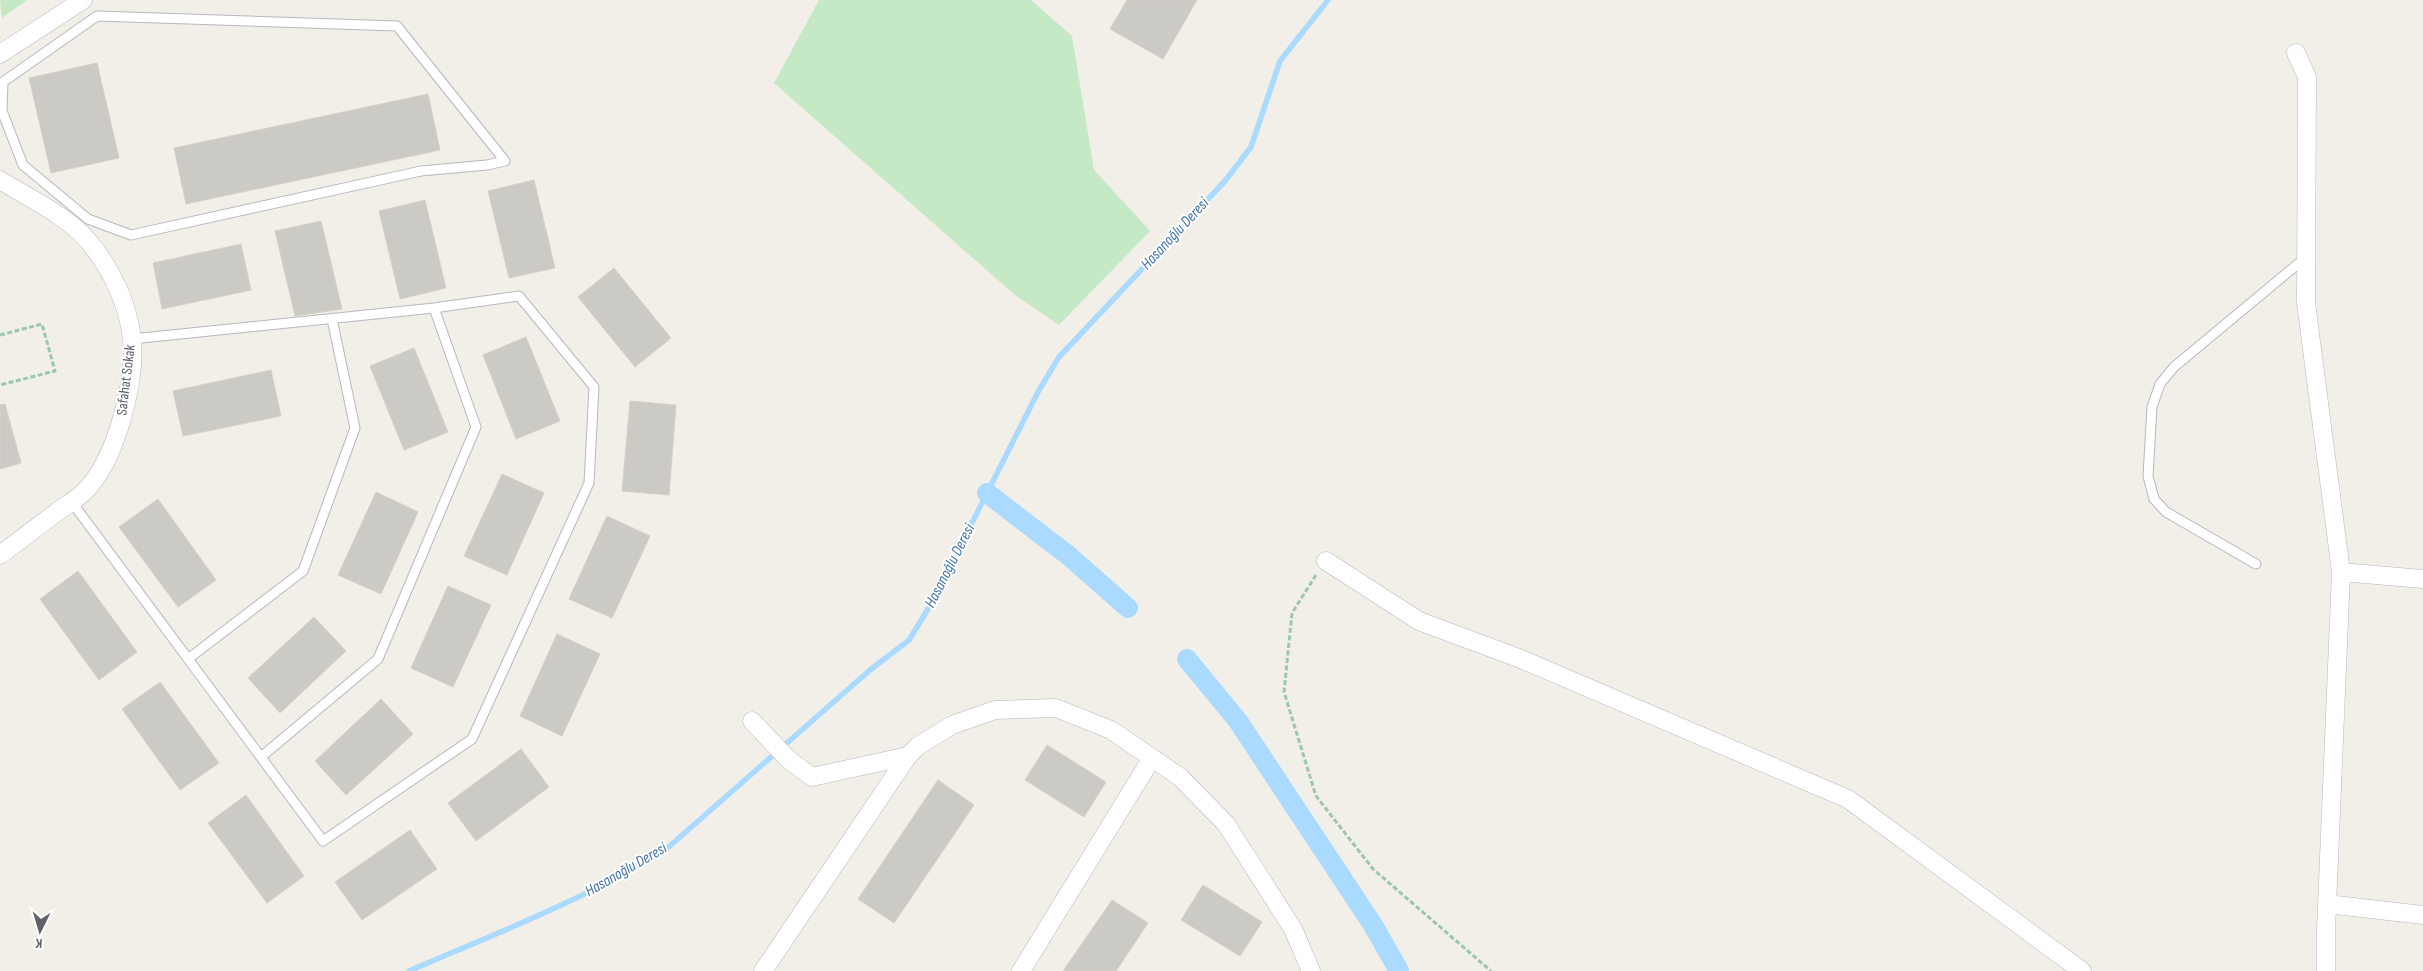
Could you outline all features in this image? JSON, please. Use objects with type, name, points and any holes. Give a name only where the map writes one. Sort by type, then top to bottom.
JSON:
[{"type":"street","points":[[0,54],[84,0]]},
{"type":"street","points":[[2296,53],[2307,77],[2306,303],[2341,572],[2326,904],[2326,971]]},
{"type":"street","name":"Safahat Sokak","points":[[0,180],[68,222],[89,241],[103,260],[122,296],[132,339],[129,384],[121,422],[107,460],[85,491],[0,555]]},
{"type":"street","points":[[1326,561],[1419,621],[1521,659],[1848,799],[2082,971]]},
{"type":"street","points":[[2341,572],[2423,579]]},
{"type":"street","points":[[764,971],[908,756],[918,746],[952,725],[995,710],[1056,708],[1111,730],[1180,777],[1226,824],[1293,929],[1311,971]]},
{"type":"street","points":[[752,720],[788,760],[812,777],[908,756]]},
{"type":"street","points":[[1021,971],[1152,758]]},
{"type":"street","points":[[2326,904],[2423,915]]},
{"type":"lane","points":[[97,16],[397,26],[505,161],[488,165],[421,171],[131,235],[88,219],[24,165],[1,108],[3,82],[97,16]]},
{"type":"lane","points":[[2256,564],[2166,512],[2154,499],[2148,476],[2152,407],[2160,384],[2174,367],[2305,258]]},
{"type":"lane","points":[[71,502],[323,841],[472,739],[589,483],[594,387],[519,296],[434,308],[132,339]]},
{"type":"lane","points":[[261,757],[378,659],[476,427],[434,308]]},
{"type":"lane","points":[[188,658],[303,571],[355,428],[332,318]]},
{"type":"path","points":[[0,335],[42,324],[55,371],[0,386]]},
{"type":"path","points":[[1326,561],[1292,613],[1284,692],[1316,796],[1373,869],[1491,971]]},
{"type":"green space","points":[[0,0],[27,0],[2,18]]},
{"type":"green space","points":[[819,0],[1031,0],[1072,36],[1094,170],[1150,231],[1059,325],[1015,295],[774,83]]},
{"type":"building","points":[[1127,0],[1197,0],[1163,59],[1110,29]]},
{"type":"building","points":[[97,63],[119,158],[51,173],[29,78]]},
{"type":"building","points":[[428,94],[440,150],[186,204],[174,148]]},
{"type":"building","points":[[534,180],[555,268],[509,278],[488,191]]},
{"type":"building","points":[[425,200],[446,288],[400,299],[379,211]]},
{"type":"building","points":[[321,221],[342,309],[295,316],[275,231]]},
{"type":"building","points":[[241,244],[251,290],[162,309],[153,263]]},
{"type":"building","points":[[614,268],[671,338],[635,367],[578,297]]},
{"type":"building","points":[[526,337],[560,421],[516,439],[483,355]]},
{"type":"building","points":[[414,348],[448,432],[404,450],[370,366]]},
{"type":"building","points":[[271,370],[281,416],[183,436],[173,391]]},
{"type":"building","points":[[630,401],[676,405],[669,495],[622,491]]},
{"type":"building","points":[[5,404],[21,463],[0,469],[0,405]]},
{"type":"building","points":[[502,474],[544,493],[507,575],[464,556]]},
{"type":"building","points":[[376,492],[418,512],[381,594],[338,575]]},
{"type":"building","points":[[158,499],[216,580],[178,607],[119,527]]},
{"type":"building","points":[[607,516],[650,536],[612,618],[569,599]]},
{"type":"building","points":[[78,571],[137,652],[99,680],[40,599]]},
{"type":"building","points":[[448,586],[491,605],[453,687],[411,668]]},
{"type":"building","points":[[314,617],[346,651],[280,713],[248,678]]},
{"type":"building","points":[[557,634],[600,654],[562,736],[520,716]]},
{"type":"building","points":[[160,682],[219,763],[180,790],[122,709]]},
{"type":"building","points":[[381,699],[413,734],[346,795],[315,761]]},
{"type":"building","points":[[1047,745],[1106,782],[1084,817],[1025,780]]},
{"type":"building","points":[[521,749],[549,787],[476,841],[448,803]]},
{"type":"building","points":[[938,780],[974,805],[894,923],[858,899]]},
{"type":"building","points":[[246,795],[304,876],[267,903],[208,823]]},
{"type":"building","points":[[410,830],[437,869],[362,920],[335,882]]},
{"type":"building","points":[[1203,885],[1262,922],[1240,956],[1181,920]]},
{"type":"building","points":[[1112,900],[1148,923],[1116,971],[1063,971]]},
{"type":"waterway","name":"Hasanoğlu Deresi","points":[[409,971],[570,901],[602,886],[663,852],[870,670],[909,640],[931,604],[1038,392],[1059,357],[1225,181],[1251,147],[1280,61],[1328,0]]},
{"type":"waterway","points":[[987,493],[1069,556],[1128,608]]},
{"type":"waterway","points":[[1187,659],[1238,721],[1373,925],[1399,971]]}]
